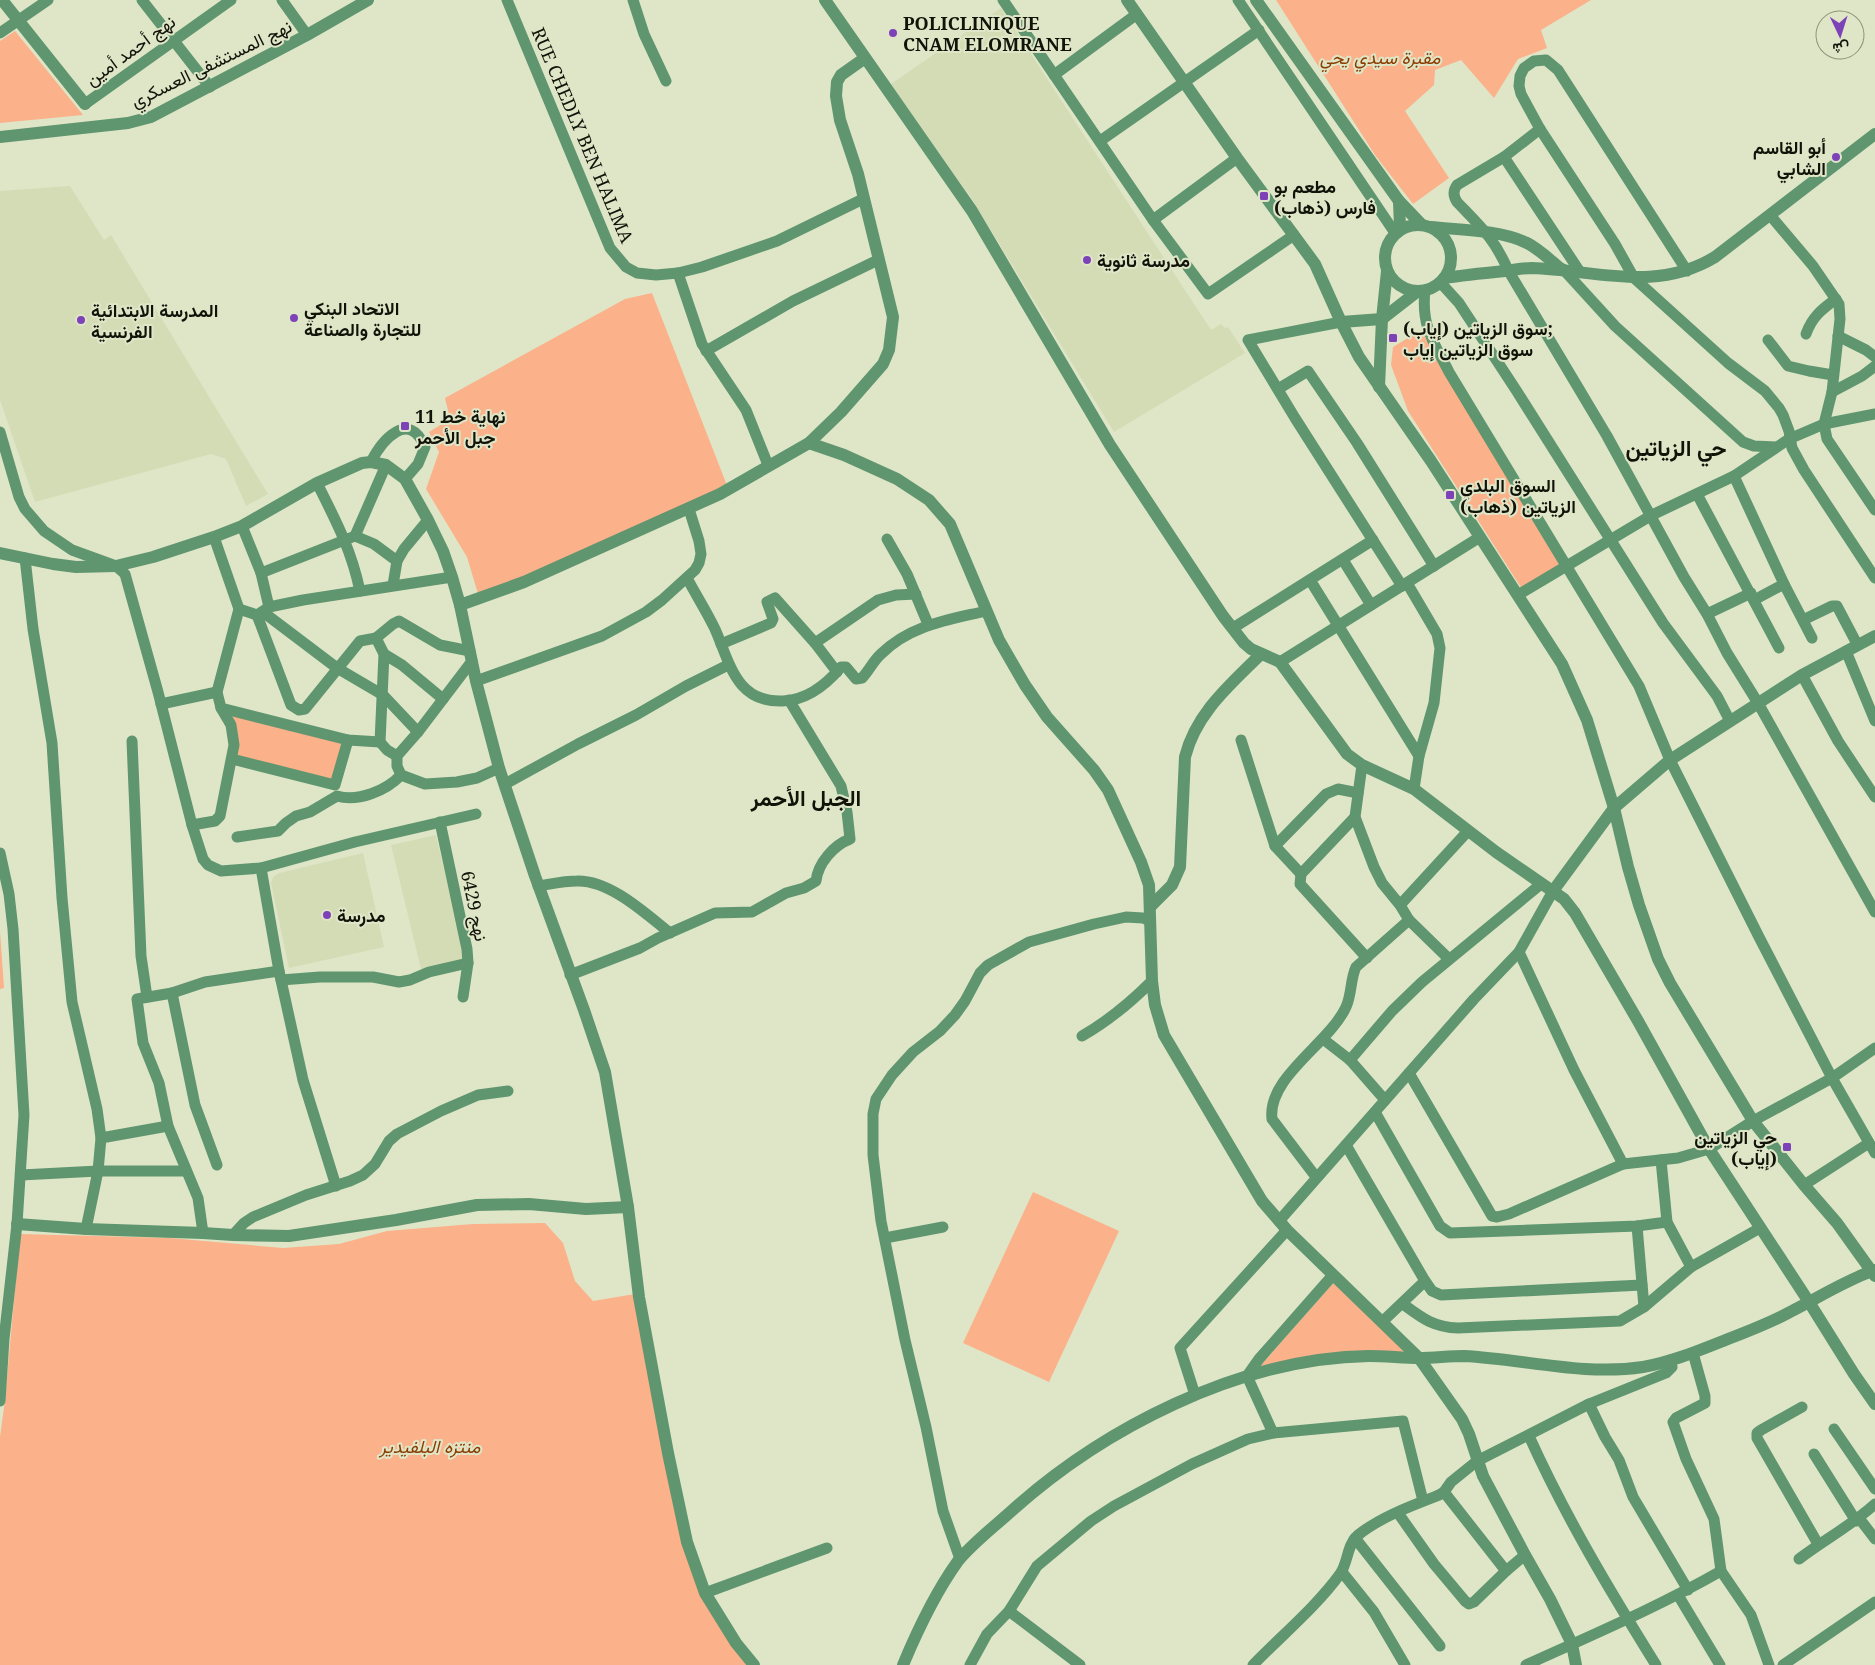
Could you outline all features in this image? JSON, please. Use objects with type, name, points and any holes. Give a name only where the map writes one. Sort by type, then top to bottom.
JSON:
[{"type":"street","name":"نهج أحمد أمين","points":[[2,0],[85,104],[230,0]]},
{"type":"street","points":[[0,33],[48,0]]},
{"type":"street","points":[[142,0],[210,87]]},
{"type":"street","points":[[282,0],[307,35]]},
{"type":"street","name":"نهج المستشفى العسكري","points":[[0,137],[128,124],[151,117],[307,35],[368,0]]},
{"type":"street","name":"RUE CHEDLY BEN HALIMA","points":[[507,0],[610,248],[626,267],[637,273],[656,275],[678,273],[702,267],[777,240],[863,199]]},
{"type":"street","points":[[633,0],[644,34],[666,81]]},
{"type":"street","points":[[825,0],[972,211],[1110,445],[1223,616],[1244,643],[1261,654],[1280,662],[1340,747],[1362,766],[1414,789],[1468,831],[1564,899],[1575,913],[1709,1149],[1875,1404]]},
{"type":"street","points":[[903,1665],[929,1609],[960,1559],[1014,1508],[1064,1468],[1097,1446],[1162,1410],[1195,1395],[1247,1376],[1290,1364],[1369,1356],[1419,1358],[1464,1356],[1571,1368],[1620,1370],[1646,1366],[1694,1352],[1786,1314],[1874,1272],[1837,1223],[1753,1121],[1670,983],[1658,959],[1628,867],[1614,808],[1587,720],[1562,664],[1360,356],[1341,322],[1315,264],[1237,158],[1127,0]]},
{"type":"street","points":[[1238,0],[1398,230]]},
{"type":"street","points":[[1256,0],[1399,202],[1425,225],[1438,231],[1445,239],[1451,255],[1450,266],[1442,280]]},
{"type":"street","points":[[1008,2],[1054,75],[1153,220],[1208,294],[1294,235]]},
{"type":"street","points":[[1054,75],[1137,14]]},
{"type":"street","points":[[1100,141],[1259,30]]},
{"type":"street","points":[[460,605],[524,582],[720,494],[808,443],[841,412],[883,364],[889,350],[893,317],[858,174],[840,120],[836,88],[841,75],[865,58]]},
{"type":"street","points":[[1687,271],[1558,70],[1546,60],[1534,62],[1524,68],[1520,76],[1519,86],[1521,94],[1540,129],[1615,244],[1634,278],[1728,363],[1765,391],[1783,414],[1792,448],[1804,470],[1875,578]]},
{"type":"street","points":[[1540,129],[1504,157],[1457,185],[1454,190],[1456,202],[1488,233],[1496,244],[1508,270],[1652,515],[1684,577],[1758,703],[1875,912]]},
{"type":"street","points":[[1414,789],[1419,756],[1434,703],[1440,648],[1437,634],[1373,540],[1248,340],[1341,322],[1382,319],[1422,290],[1442,280],[1529,268],[1562,269],[1634,278],[1671,275],[1687,271],[1699,267],[1715,257],[1875,134]]},
{"type":"street","points":[[1504,157],[1580,272]]},
{"type":"street","points":[[1153,220],[1237,158]]},
{"type":"street","points":[[1398,230],[1399,202]]},
{"type":"street","points":[[1770,215],[1814,266],[1836,299],[1840,309],[1832,392],[1824,424],[1827,439],[1875,510]]},
{"type":"street","points":[[1422,290],[1402,287],[1394,281],[1387,271],[1384,260],[1386,248],[1390,239],[1398,230],[1425,225],[1505,235],[1529,244],[1562,269],[1615,326],[1743,442],[1754,446],[1776,447]]},
{"type":"street","points":[[706,351],[793,301],[878,260]]},
{"type":"street","points":[[1380,387],[1382,319],[1387,271]]},
{"type":"street","points":[[678,273],[699,336],[706,351],[746,410],[768,465]]},
{"type":"street","points":[[1442,280],[1460,303],[1663,623],[1717,696],[1730,721]]},
{"type":"street","points":[[1422,290],[1426,328],[1449,372],[1639,686],[1670,760],[1765,950],[1832,1078],[1872,1148],[1804,1185]]},
{"type":"street","points":[[1806,334],[1811,321],[1817,314],[1836,299]]},
{"type":"street","points":[[1838,336],[1866,350],[1875,357]]},
{"type":"street","points":[[1768,340],[1788,366],[1834,374]]},
{"type":"street","points":[[1832,392],[1862,376],[1875,366]]},
{"type":"street","points":[[1278,389],[1308,371],[1357,443],[1434,566]]},
{"type":"street","points":[[1518,595],[1652,515],[1734,476],[1789,439],[1824,424],[1874,416]]},
{"type":"street","points":[[371,462],[386,439],[397,431],[412,430],[421,436],[425,446],[418,464],[405,480]]},
{"type":"street","points":[[0,432],[24,509],[44,531],[72,550],[116,566],[125,574],[162,704],[192,825],[203,859],[208,865],[220,871],[261,868],[476,814]]},
{"type":"street","points":[[808,443],[876,468],[897,479],[930,500],[950,524],[999,640],[1025,685],[1047,717],[1094,770],[1108,790],[1141,862],[1149,886],[1152,980],[1155,1005],[1164,1035],[1262,1201],[1283,1225],[1419,1358],[1462,1419],[1470,1434],[1483,1476],[1550,1598],[1572,1644],[1576,1665]]},
{"type":"street","points":[[0,553],[76,567],[116,566],[153,557],[242,526],[317,483],[362,462],[386,465],[405,480],[428,520],[452,577],[476,681],[499,768],[538,886],[605,1072],[628,1207],[639,1297],[686,1542],[705,1593],[736,1643],[754,1665]]},
{"type":"street","points":[[350,537],[386,465]]},
{"type":"street","points":[[1734,476],[1784,584],[1812,638]]},
{"type":"street","points":[[317,483],[350,537],[360,590]]},
{"type":"street","points":[[1697,494],[1779,648]]},
{"type":"street","points":[[476,681],[602,636],[646,612],[696,570],[701,554],[689,509]]},
{"type":"street","points":[[393,585],[397,561],[404,549],[428,520]]},
{"type":"street","points":[[242,526],[261,573],[263,611],[291,704],[300,710]]},
{"type":"street","points":[[192,825],[219,819],[234,752],[231,725],[221,708],[217,692],[240,609],[214,537]]},
{"type":"street","points":[[261,573],[350,537],[374,544],[397,561]]},
{"type":"street","points":[[1280,662],[1480,537]]},
{"type":"street","points":[[887,539],[907,574],[928,624]]},
{"type":"street","points":[[1233,628],[1373,540]]},
{"type":"street","points":[[25,558],[52,744],[62,898],[72,1002],[97,1109],[101,1138],[98,1171],[86,1229]]},
{"type":"street","points":[[1343,560],[1371,606]]},
{"type":"street","points":[[240,609],[263,611],[360,590],[452,577]]},
{"type":"street","points":[[687,578],[714,628],[728,665],[736,677],[754,695],[773,701],[806,696],[816,690],[841,667],[846,667],[855,678],[862,678],[883,651],[902,636],[928,624],[986,611]]},
{"type":"street","points":[[1310,580],[1419,756]]},
{"type":"street","points":[[1707,614],[1784,584]]},
{"type":"street","points":[[815,643],[878,600],[896,595],[916,594]]},
{"type":"street","points":[[721,644],[771,623],[773,619],[767,602],[774,598],[815,643],[837,672]]},
{"type":"street","points":[[1803,620],[1832,606],[1837,606],[1857,644]]},
{"type":"street","points":[[263,611],[337,668],[383,696],[418,732]]},
{"type":"street","points":[[300,710],[305,709],[360,641],[376,638],[395,622],[399,621],[440,645],[471,656]]},
{"type":"street","points":[[1195,1395],[1180,1348],[1283,1225],[1316,1177],[1474,999],[1519,952],[1553,891],[1614,808],[1670,760],[1802,675],[1875,636]]},
{"type":"street","points":[[376,638],[384,654],[380,742],[396,756]]},
{"type":"street","points":[[1846,651],[1874,714]]},
{"type":"street","points":[[384,654],[402,665],[443,699]]},
{"type":"street","points":[[1150,907],[1172,885],[1180,867],[1185,757],[1189,741],[1198,724],[1214,702],[1261,654]]},
{"type":"street","points":[[471,656],[443,699],[418,732],[396,756],[397,766],[401,776],[425,784],[471,779],[499,768]]},
{"type":"street","points":[[505,784],[578,744],[636,716],[686,686],[728,665]]},
{"type":"street","points":[[1802,675],[1838,741],[1875,798]]},
{"type":"street","points":[[162,704],[217,692]]},
{"type":"street","points":[[570,975],[640,948],[715,913],[752,912],[786,893],[808,887],[816,881],[818,871],[832,851],[839,844],[850,839],[847,812],[841,786],[789,700]]},
{"type":"street","points":[[221,708],[348,740],[380,742]]},
{"type":"street","points":[[299,728],[300,710]]},
{"type":"street","points":[[236,837],[278,831],[296,816],[310,812],[336,790],[348,740]]},
{"type":"street","points":[[1241,740],[1275,846],[1301,874]]},
{"type":"street","points":[[132,741],[142,956],[147,997]]},
{"type":"street","points":[[232,759],[336,790],[346,799],[381,791],[401,776]]},
{"type":"street","points":[[1362,766],[1354,817],[1382,883],[1400,905],[1409,920],[1449,959]]},
{"type":"street","points":[[1275,846],[1326,794],[1338,789],[1358,793]]},
{"type":"street","points":[[1354,817],[1301,874],[1300,884],[1367,958]]},
{"type":"street","name":"نهج 6429","points":[[440,822],[467,949],[468,963],[463,997]]},
{"type":"street","points":[[1400,905],[1468,831]]},
{"type":"street","points":[[0,853],[9,894],[17,985],[24,1115],[17,1224],[4,1340],[0,1401]]},
{"type":"street","points":[[261,868],[280,975],[303,1080],[336,1186]]},
{"type":"street","points":[[538,886],[578,881],[604,887],[639,908],[670,933]]},
{"type":"street","points":[[1350,1060],[1392,1011],[1422,982],[1541,884]]},
{"type":"street","points":[[960,1559],[943,1511],[926,1427],[905,1340],[877,1197],[873,1155],[873,1114],[878,1094],[913,1052],[940,1031],[955,1015],[980,973],[988,965],[1029,942],[1094,924],[1126,916],[1143,918],[1150,921]]},
{"type":"street","points":[[1316,1177],[1275,1125],[1271,1112],[1273,1099],[1279,1086],[1323,1039],[1345,1008],[1352,976],[1356,967],[1409,920]]},
{"type":"street","points":[[1519,952],[1574,1070],[1624,1164]]},
{"type":"street","points":[[203,1232],[198,1198],[168,1126],[159,1083],[143,1043],[137,1000],[172,993],[205,982],[280,975],[373,977],[399,982],[410,980],[429,972],[468,963]]},
{"type":"street","points":[[1082,1036],[1106,1022],[1128,1004],[1152,980]]},
{"type":"street","points":[[172,993],[195,1105],[217,1165]]},
{"type":"street","points":[[1323,1039],[1350,1060],[1385,1100]]},
{"type":"street","points":[[1485,1232],[1483,1224],[1494,1217],[1509,1214],[1624,1164],[1660,1160],[1709,1149],[1753,1121],[1832,1078],[1875,1048]]},
{"type":"street","points":[[1409,1073],[1494,1217]]},
{"type":"street","points":[[233,1235],[244,1223],[253,1217],[306,1195],[350,1182],[363,1174],[375,1164],[389,1141],[397,1134],[441,1111],[478,1095],[508,1091]]},
{"type":"street","points":[[1375,1112],[1440,1226],[1450,1233],[1637,1226],[1667,1222]]},
{"type":"street","points":[[101,1138],[168,1126]]},
{"type":"street","points":[[1346,1145],[1425,1281],[1432,1290],[1441,1295],[1642,1285]]},
{"type":"street","points":[[1660,1160],[1667,1222],[1691,1268]]},
{"type":"street","points":[[21,1175],[98,1171],[186,1171]]},
{"type":"street","points":[[17,1224],[86,1229],[289,1236],[379,1223],[478,1205],[530,1204],[586,1209],[628,1207]]},
{"type":"street","points":[[1637,1226],[1644,1307]]},
{"type":"street","points":[[885,1238],[943,1228]]},
{"type":"street","points":[[1403,1304],[1428,1322],[1442,1327],[1458,1328],[1620,1321],[1632,1316],[1691,1268],[1760,1228]]},
{"type":"street","points":[[1247,1376],[1259,1359],[1333,1275]]},
{"type":"street","points":[[1382,1322],[1425,1281]]},
{"type":"street","points":[[1694,1352],[1705,1403],[1676,1418],[1673,1422],[1686,1459],[1714,1519],[1721,1571],[1751,1615],[1769,1665]]},
{"type":"street","points":[[1253,1665],[1331,1586],[1342,1572],[1355,1538],[1398,1513],[1444,1492],[1451,1482],[1477,1461],[1589,1404],[1666,1373],[1672,1368],[1670,1360]]},
{"type":"street","points":[[1247,1376],[1273,1433]]},
{"type":"street","points":[[1589,1404],[1602,1431],[1620,1460],[1633,1498],[1720,1665]]},
{"type":"street","points":[[1802,1406],[1757,1433],[1758,1438],[1818,1544]]},
{"type":"street","points":[[970,1665],[987,1634],[1009,1611],[1037,1566],[1091,1521],[1114,1506],[1192,1464],[1248,1440],[1273,1433],[1403,1421],[1423,1501]]},
{"type":"street","points":[[1834,1429],[1875,1489]]},
{"type":"street","points":[[1529,1436],[1552,1486],[1656,1665]]},
{"type":"street","points":[[1814,1454],[1857,1520],[1875,1539]]},
{"type":"street","points":[[1444,1492],[1506,1571]]},
{"type":"street","points":[[1799,1560],[1818,1544],[1857,1520],[1875,1504]]},
{"type":"street","points":[[1398,1513],[1434,1564],[1469,1604],[1474,1602],[1525,1555]]},
{"type":"street","points":[[1355,1538],[1440,1646]]},
{"type":"street","points":[[705,1593],[827,1548]]},
{"type":"street","points":[[1526,1665],[1683,1593],[1721,1571]]},
{"type":"street","points":[[1342,1572],[1374,1612],[1405,1665]]},
{"type":"street","points":[[1783,1665],[1875,1602]]},
{"type":"street","points":[[1009,1611],[1080,1665]]},
{"type":"shaded area","name":"مدرسة ثانوية","points":[[1001,8],[1211,330],[1221,324],[1225,328],[1228,327],[1245,353],[1114,432],[970,196],[888,86]]},
{"type":"shaded area","name":"المدرسة الابتدائية الفرنسية","points":[[70,186],[104,240],[111,235],[268,494],[246,506],[226,459],[211,454],[35,502],[0,400],[0,191]]},
{"type":"shaded area","points":[[436,835],[466,963],[422,973],[391,845]]},
{"type":"shaded area","name":"مدرسة","points":[[363,853],[384,947],[289,968],[271,883],[273,877],[279,873]]},
{"type":"green space","name":"مقبرة سيدي يحي","points":[[1276,0],[1591,0],[1541,30],[1547,48],[1518,59],[1494,98],[1461,60],[1435,70],[1434,85],[1405,111],[1449,178],[1413,204],[1375,155]]},
{"type":"green space","points":[[15,31],[83,115],[0,123],[0,41]]},
{"type":"green space","points":[[652,293],[728,488],[479,597],[467,557],[426,489],[439,452],[429,432],[450,419],[445,398],[625,299]]},
{"type":"green space","points":[[1421,330],[1563,565],[1522,589],[1408,411],[1391,365],[1393,347]]},
{"type":"green space","points":[[221,711],[346,742],[335,784],[236,759]]},
{"type":"green space","points":[[0,931],[4,988],[0,989]]},
{"type":"green space","points":[[1033,1192],[1119,1231],[1049,1382],[963,1343]]},
{"type":"green space","name":"منتزه البلفيدير","points":[[545,1223],[563,1243],[575,1281],[593,1301],[635,1294],[702,1591],[756,1665],[0,1665],[0,1437],[20,1234],[170,1238],[283,1248],[339,1244],[387,1231],[473,1224]]},
{"type":"green space","points":[[1334,1282],[1407,1351],[1256,1371]]},
{"type":"place","name":"POLICLINIQUE CNAM ELOMRANE","points":[[893,33]]},
{"type":"place","name":"أبو القاسم الشابي","points":[[1836,157]]},
{"type":"place","name":"مطعم بو فارس (ذهاب)","points":[[1264,196]]},
{"type":"place","name":"مدرسة ثانوية","points":[[1087,260]]},
{"type":"place","name":"الاتحاد البنكي للتجارة والصناعة","points":[[294,318]]},
{"type":"place","name":"المدرسة الابتدائية الفرنسية","points":[[81,320]]},
{"type":"place","name":"سوق الزياتين (إياب); سوق الزياتين إياب","points":[[1393,338]]},
{"type":"place","name":"نهاية خط 11 جبل الأحمر","points":[[405,426]]},
{"type":"place","name":"السوق البلدي الزياتين (ذهاب)","points":[[1450,495]]},
{"type":"place","name":"مدرسة","points":[[327,915]]},
{"type":"place","name":"حي الزياتين (إياب)","points":[[1787,1147]]},
{"type":"district","name":"حي الزياتين","points":[[1676,447]]},
{"type":"district","name":"الجبل الأحمر","points":[[806,797]]}]
